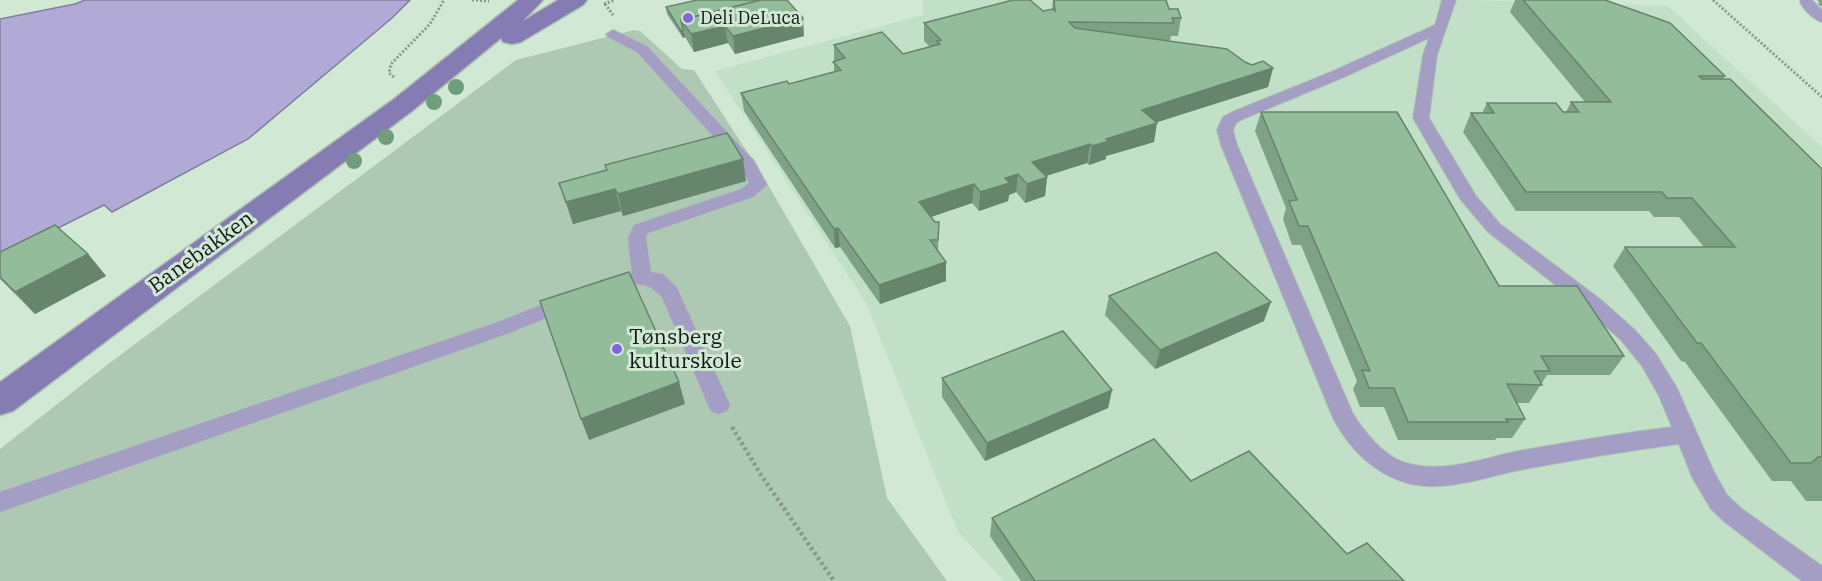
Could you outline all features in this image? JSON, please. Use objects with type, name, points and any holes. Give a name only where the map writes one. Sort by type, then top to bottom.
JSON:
[{"type":"main road","name":"Banebakken","points":[[0,401],[401,93],[521,10],[531,0]]},
{"type":"main road","name":"Banebakken","points":[[401,93],[575,0]]},
{"type":"lane","points":[[1449,0],[1430,55],[1420,118],[1444,161],[1469,199],[1494,228],[1593,303],[1628,335],[1649,360],[1669,394],[1704,477],[1719,502],[1734,516],[1822,580]]},
{"type":"lane","points":[[1806,2],[1822,18]]},
{"type":"lane","points":[[1441,27],[1382,56],[1283,98],[1243,112],[1228,120],[1225,130],[1233,156],[1344,418],[1356,439],[1374,455],[1399,470],[1422,476],[1451,474],[1621,442],[1687,435]]},
{"type":"lane","points":[[613,34],[642,49],[748,165],[758,185],[747,193],[640,229],[637,238],[642,277]]},
{"type":"lane","points":[[0,502],[505,327],[606,286],[642,277],[656,279],[670,293],[719,405]]},
{"type":"path","points":[[401,93],[389,73],[391,64],[430,24],[444,0]]},
{"type":"path","points":[[1713,0],[1822,97]]},
{"type":"path","points":[[719,405],[760,475],[834,581]]},
{"type":"shaded area","points":[[85,0],[410,0],[392,18],[248,139],[112,212],[104,205],[0,257],[0,19]]},
{"type":"shaded area","points":[[923,0],[1475,0],[1668,6],[1822,147],[1822,581],[1004,581],[958,532],[866,303],[715,71],[923,15]]},
{"type":"shaded area","points":[[634,30],[640,31],[682,69],[694,70],[764,178],[850,326],[887,498],[947,581],[0,581],[0,449],[107,365],[516,60]]},
{"type":"building","points":[[697,0],[761,0],[681,20],[683,30],[681,31],[666,7]]},
{"type":"building","points":[[761,0],[787,0],[803,18],[733,36],[725,26],[691,34],[681,20]]},
{"type":"building","points":[[1013,0],[1030,0],[1043,11],[1053,9],[1055,11],[1054,0],[1166,0],[1169,9],[1178,9],[1181,18],[1172,18],[1174,23],[1069,22],[1075,28],[1227,49],[1252,65],[1263,61],[1273,68],[1142,110],[1157,123],[1106,139],[1109,141],[1092,146],[1090,144],[1032,162],[1047,177],[1027,184],[1018,174],[1005,178],[1010,183],[980,192],[974,184],[919,202],[935,222],[939,222],[938,240],[930,240],[946,262],[879,285],[838,228],[834,229],[741,93],[787,81],[789,84],[841,70],[833,62],[845,58],[834,45],[882,32],[903,54],[940,44],[937,41],[941,40],[924,23]]},
{"type":"building","points":[[1523,0],[1605,0],[1670,23],[1725,76],[1699,76],[1702,79],[1730,79],[1822,169],[1822,457],[1818,457],[1811,463],[1791,463],[1625,247],[1735,247],[1692,198],[1667,198],[1662,192],[1526,192],[1471,113],[1494,113],[1487,103],[1556,103],[1563,112],[1579,112],[1571,102],[1611,102]]},
{"type":"building","points":[[1261,112],[1397,112],[1499,286],[1577,286],[1624,356],[1541,356],[1550,371],[1534,371],[1542,385],[1507,384],[1525,419],[1506,419],[1508,422],[1408,422],[1394,388],[1369,388],[1362,370],[1370,371],[1308,226],[1299,226],[1289,201],[1297,200]]},
{"type":"building","points":[[727,133],[743,159],[618,194],[615,189],[566,202],[559,183],[607,170],[605,165]]},
{"type":"building","points":[[55,225],[88,254],[15,292],[0,277],[0,252]]},
{"type":"building","points":[[1216,252],[1271,302],[1160,350],[1109,296]]},
{"type":"building","points":[[629,272],[679,382],[581,419],[540,301]]},
{"type":"building","points":[[1063,331],[1112,390],[987,443],[942,378]]},
{"type":"building","points":[[1154,439],[1191,481],[1249,451],[1347,554],[1367,543],[1404,581],[1035,581],[992,518]]},
{"type":"place","name":"Deli DeLuca","points":[[688,18]]},
{"type":"place","name":"Tønsberg kulturskole","points":[[617,349]]}]
